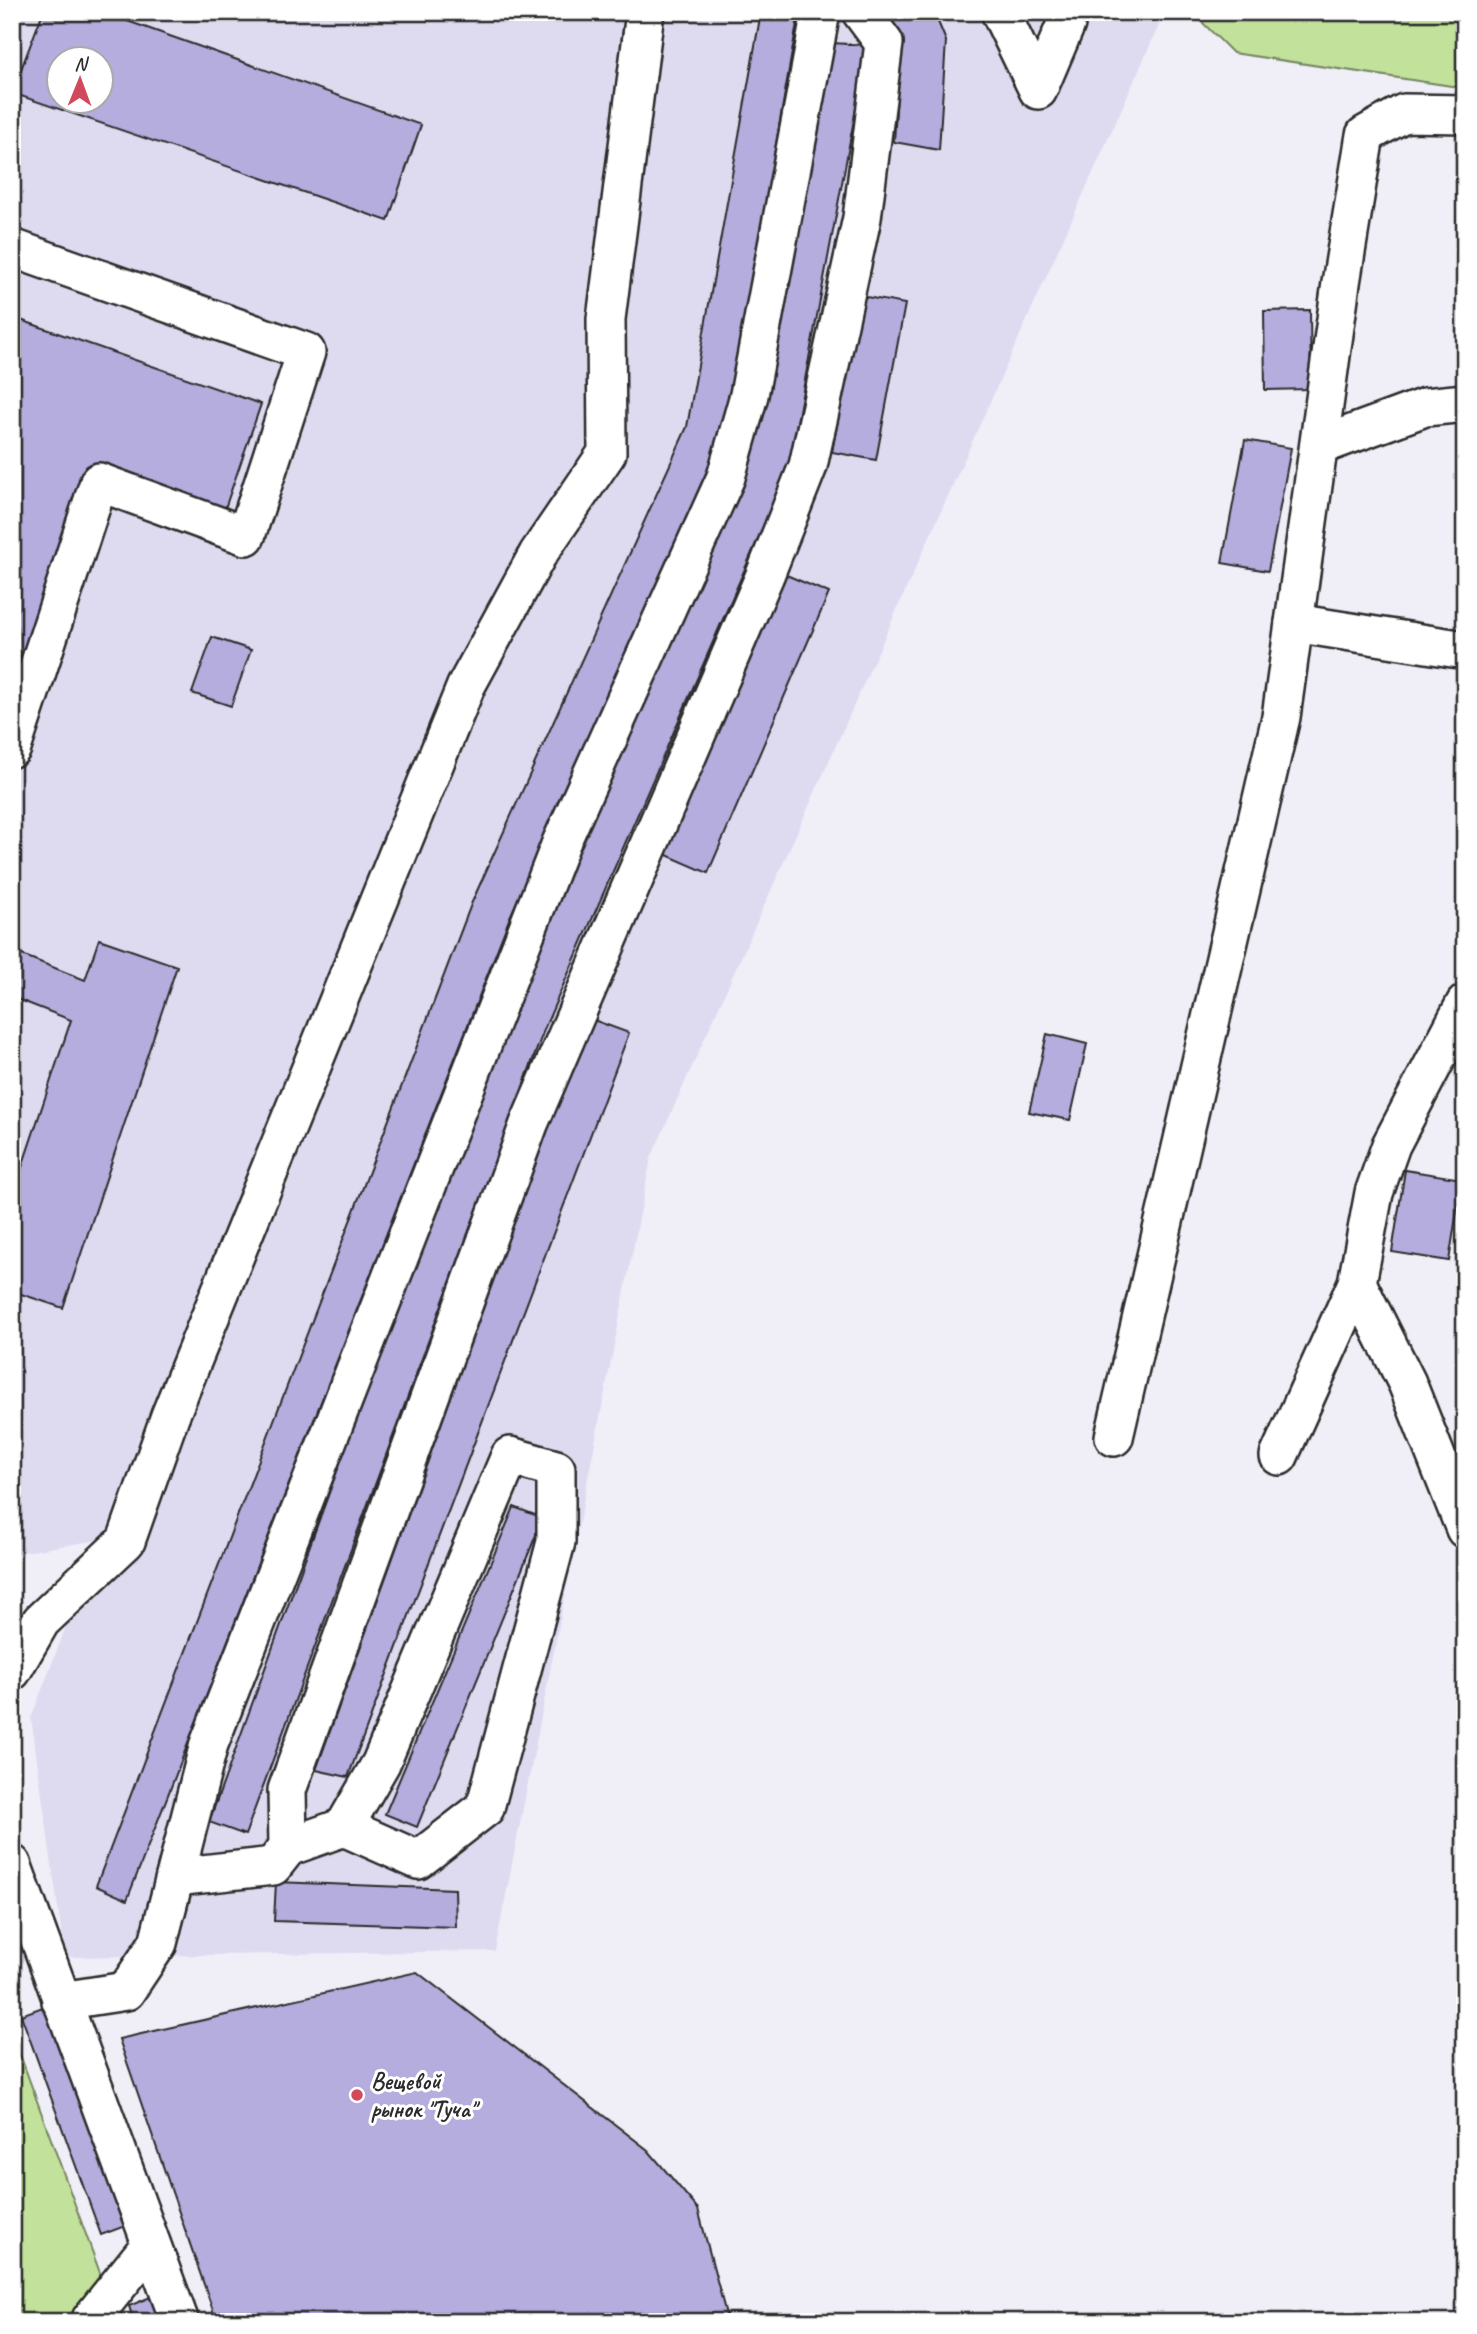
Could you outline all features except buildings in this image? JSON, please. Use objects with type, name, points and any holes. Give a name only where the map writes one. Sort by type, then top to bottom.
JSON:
[{"type":"lane","points":[[12,1671],[41,1621],[126,1541],[170,1416],[466,686],[538,554],[607,453],[606,319],[645,12]]},
{"type":"lane","points":[[61,2001],[125,1991],[158,1943],[209,1744],[566,831],[726,477],[749,395],[821,12]]},
{"type":"lane","points":[[288,1847],[287,1790],[529,1124],[765,575],[808,466],[862,218],[884,43],[861,12]]},
{"type":"lane","points":[[1000,12],[1038,90],[1066,24],[1067,12]]},
{"type":"lane","points":[[1114,1437],[1281,717],[1365,135],[1404,113],[1465,114]]},
{"type":"lane","points":[[12,248],[306,352],[246,536],[99,482],[12,748]]},
{"type":"lane","points":[[1318,446],[1425,407],[1465,402]]},
{"type":"lane","points":[[1294,623],[1465,650]]},
{"type":"lane","points":[[1279,1455],[1357,1283],[1374,1194],[1391,1146],[1465,1004]]},
{"type":"lane","points":[[1357,1283],[1406,1382],[1465,1529]]},
{"type":"lane","points":[[175,1877],[273,1866],[288,1847],[344,1827],[381,1763],[510,1456],[556,1469],[556,1542],[485,1808],[418,1860],[344,1827]]},
{"type":"lane","points":[[12,1864],[180,2322]]},
{"type":"lane","points":[[91,2322],[151,2244]]},
{"type":"shaded area","points":[[12,12],[1165,12],[651,1158],[495,1951],[65,1957],[31,1718],[99,1540],[12,1554]]},
{"type":"green space","points":[[1192,12],[1465,12],[1465,88],[1233,53]]},
{"type":"green space","points":[[12,2041],[15,2041],[118,2322],[12,2322]]},
{"type":"place","name":"Вещевой рынок \"Туча\"","points":[[357,2095]]}]
